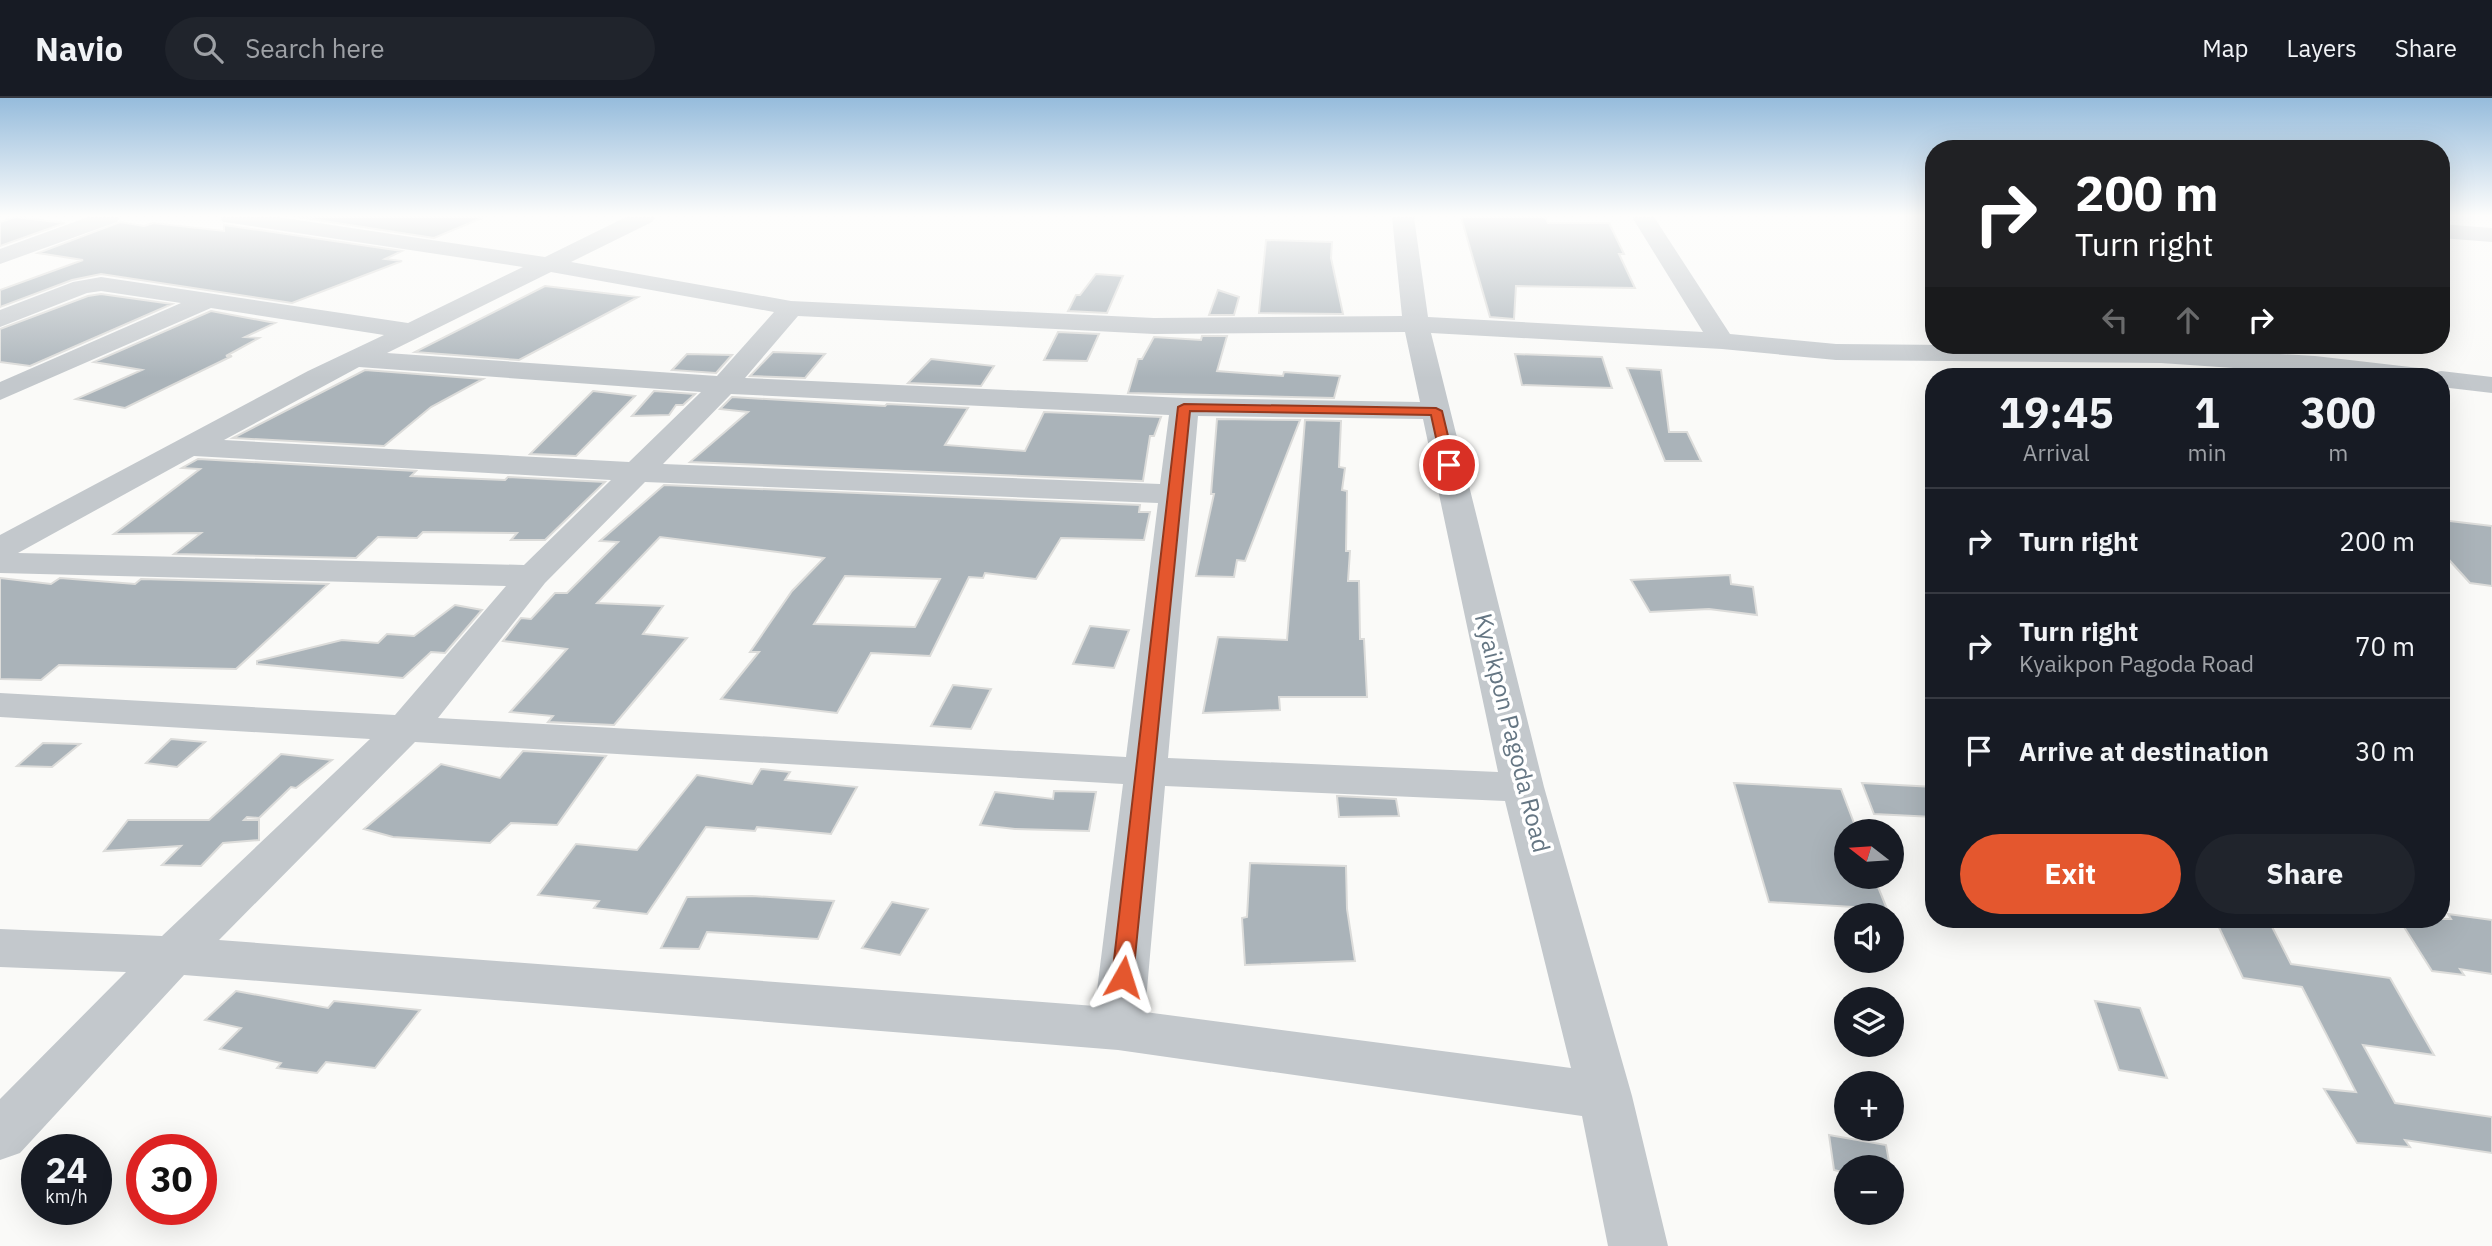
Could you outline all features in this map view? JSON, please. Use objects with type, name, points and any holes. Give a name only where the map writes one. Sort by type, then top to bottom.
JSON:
[{"type":"street","points":[[0,549],[354,359],[533,271]]},
{"type":"street","points":[[583,271],[791,308],[1154,326],[1416,324],[1722,341],[1836,352],[1925,353]]},
{"type":"street","name":"Kyaikpon Pagoda Road","points":[[1410,271],[1416,324],[1523,787],[1605,1097],[1638,1246]]},
{"type":"street","points":[[1677,271],[1722,341]]},
{"type":"street","points":[[0,318],[82,287],[101,285],[411,331]]},
{"type":"street","points":[[0,392],[207,301]]},
{"type":"street","points":[[0,1136],[173,955],[404,729],[533,576],[724,385],[791,308]]},
{"type":"street","points":[[2053,354],[2161,355],[2350,368]]},
{"type":"street","points":[[354,359],[724,385],[1184,407],[1436,411]]},
{"type":"street","points":[[2450,380],[2492,385]]},
{"type":"street","points":[[1118,1029],[1184,407]]},
{"type":"street","points":[[188,447],[638,472],[1173,494]]},
{"type":"street","points":[[0,562],[533,576]]},
{"type":"street","points":[[0,705],[1144,771],[1523,787]]},
{"type":"street","points":[[0,948],[173,955],[1118,1029],[1605,1097]]},
{"type":"building","points":[[54,271],[377,271],[292,303],[101,274],[72,280],[0,307],[0,290]]},
{"type":"building","points":[[1263,271],[1334,271],[1343,314],[1259,313]]},
{"type":"building","points":[[1477,271],[1627,271],[1635,288],[1516,286],[1514,319],[1490,317]]},
{"type":"building","points":[[1096,274],[1123,276],[1107,313],[1068,311],[1076,295],[1080,295]]},
{"type":"building","points":[[545,286],[638,297],[519,360],[415,352]]},
{"type":"building","points":[[1218,290],[1239,297],[1234,315],[1209,315]]},
{"type":"building","points":[[101,294],[172,304],[30,366],[0,362],[0,329],[88,296]]},
{"type":"building","points":[[211,311],[275,323],[245,337],[259,338],[226,356],[232,356],[125,408],[76,399],[142,370],[94,362]]},
{"type":"building","points":[[1058,332],[1099,334],[1087,361],[1044,360]]},
{"type":"building","points":[[1202,336],[1227,336],[1217,371],[1283,376],[1284,372],[1340,376],[1334,398],[1128,393],[1138,359],[1142,359],[1154,337],[1201,340]]},
{"type":"building","points":[[773,352],[825,354],[805,378],[750,376]]},
{"type":"building","points":[[687,354],[732,355],[716,373],[672,370]]},
{"type":"building","points":[[1515,354],[1602,357],[1612,388],[1522,385]]},
{"type":"building","points":[[931,359],[994,366],[981,386],[908,383]]},
{"type":"building","points":[[1627,368],[1661,370],[1669,432],[1687,432],[1701,461],[1665,461]]},
{"type":"building","points":[[365,370],[483,379],[431,407],[384,446],[233,438]]},
{"type":"building","points":[[593,391],[635,396],[576,456],[530,454]]},
{"type":"building","points":[[654,391],[695,394],[683,405],[676,405],[669,415],[632,416]]},
{"type":"building","points":[[732,397],[968,408],[945,445],[1025,451],[1044,412],[1161,417],[1154,436],[1150,436],[1143,481],[690,462],[748,412],[720,409]]},
{"type":"building","points":[[1217,419],[1300,420],[1245,561],[1237,560],[1234,577],[1196,576],[1214,494],[1211,494]]},
{"type":"building","points":[[1305,420],[1341,421],[1339,467],[1345,468],[1342,490],[1347,491],[1346,551],[1350,551],[1348,581],[1359,581],[1360,639],[1364,639],[1367,697],[1279,697],[1280,710],[1203,713],[1218,637],[1287,640]]},
{"type":"building","points":[[198,459],[416,471],[411,476],[605,482],[545,540],[511,540],[517,533],[423,532],[417,538],[378,537],[356,558],[174,554],[201,533],[114,534],[200,469],[182,468]]},
{"type":"building","points":[[664,485],[1140,505],[1139,512],[1150,512],[1144,540],[1061,538],[1036,579],[985,573],[983,578],[969,577],[930,656],[871,653],[837,713],[721,699],[759,652],[750,652],[792,591],[824,558],[660,537],[597,603],[663,606],[643,634],[687,638],[614,725],[548,722],[553,716],[510,712],[567,649],[503,641],[521,618],[531,619],[555,593],[567,593],[618,542],[600,541]],"holes":[[[845,576],[940,579],[915,627],[814,624]]]},
{"type":"building","points":[[2450,521],[2492,526],[2492,586],[2470,583],[2450,561]]},
{"type":"building","points":[[1730,575],[1731,584],[1753,587],[1757,615],[1709,609],[1650,612],[1631,580]]},
{"type":"building","points":[[0,578],[51,584],[60,578],[135,584],[141,579],[328,584],[236,669],[59,665],[41,680],[0,679]]},
{"type":"building","points":[[455,605],[482,610],[445,653],[431,652],[403,678],[257,664],[257,661],[342,640],[378,643],[387,634],[414,636]]},
{"type":"building","points":[[1090,626],[1129,630],[1114,668],[1073,664]]},
{"type":"building","points":[[953,685],[991,689],[971,729],[931,726]]},
{"type":"building","points":[[171,739],[205,742],[177,767],[146,763]]},
{"type":"building","points":[[43,743],[80,744],[52,767],[17,766]]},
{"type":"building","points":[[523,751],[606,756],[557,825],[511,823],[490,843],[393,837],[364,829],[441,764],[500,778]]},
{"type":"building","points":[[281,754],[332,760],[296,788],[291,787],[259,818],[247,817],[244,820],[259,820],[259,840],[223,843],[201,866],[162,865],[181,846],[104,851],[128,820],[209,820]]},
{"type":"building","points":[[761,769],[790,772],[785,780],[857,787],[831,834],[757,827],[755,831],[706,827],[647,914],[594,908],[599,901],[538,895],[576,844],[637,850],[697,775],[752,784]]},
{"type":"building","points":[[1734,783],[1841,789],[1852,819],[1834,819],[1834,889],[1879,889],[1885,903],[1834,903],[1834,906],[1769,902]]},
{"type":"building","points":[[1862,783],[1925,786],[1925,817],[1874,814]]},
{"type":"building","points":[[1054,791],[1096,792],[1089,831],[980,825],[995,792],[1053,799]]},
{"type":"building","points":[[1337,796],[1396,799],[1399,816],[1339,817]]},
{"type":"building","points":[[1250,863],[1346,866],[1347,909],[1355,961],[1245,965],[1242,918],[1247,917]]},
{"type":"building","points":[[752,896],[834,901],[818,939],[707,932],[699,949],[661,948],[687,897]]},
{"type":"building","points":[[892,902],[928,909],[900,955],[862,948]]},
{"type":"building","points":[[2450,914],[2492,920],[2492,974],[2460,969],[2464,975],[2432,971],[2405,928],[2450,928]]},
{"type":"building","points":[[2219,928],[2273,928],[2291,964],[2390,978],[2434,1055],[2363,1045],[2395,1103],[2492,1117],[2492,1153],[2405,1140],[2410,1147],[2357,1143],[2324,1089],[2356,1092],[2302,987],[2243,978]]},
{"type":"building","points":[[236,991],[328,1008],[334,1001],[420,1010],[375,1068],[326,1062],[317,1073],[277,1068],[281,1063],[220,1049],[241,1028],[205,1020]]},
{"type":"building","points":[[2095,1001],[2140,1008],[2167,1078],[2119,1070]]},
{"type":"building","points":[[1829,1135],[1834,1136],[1834,1141],[1863,1141],[1886,1145],[1888,1155],[1834,1155],[1834,1170]]},
{"type":"route","points":[[1123,977],[1184,407],[1436,411],[1449,465]]}]
